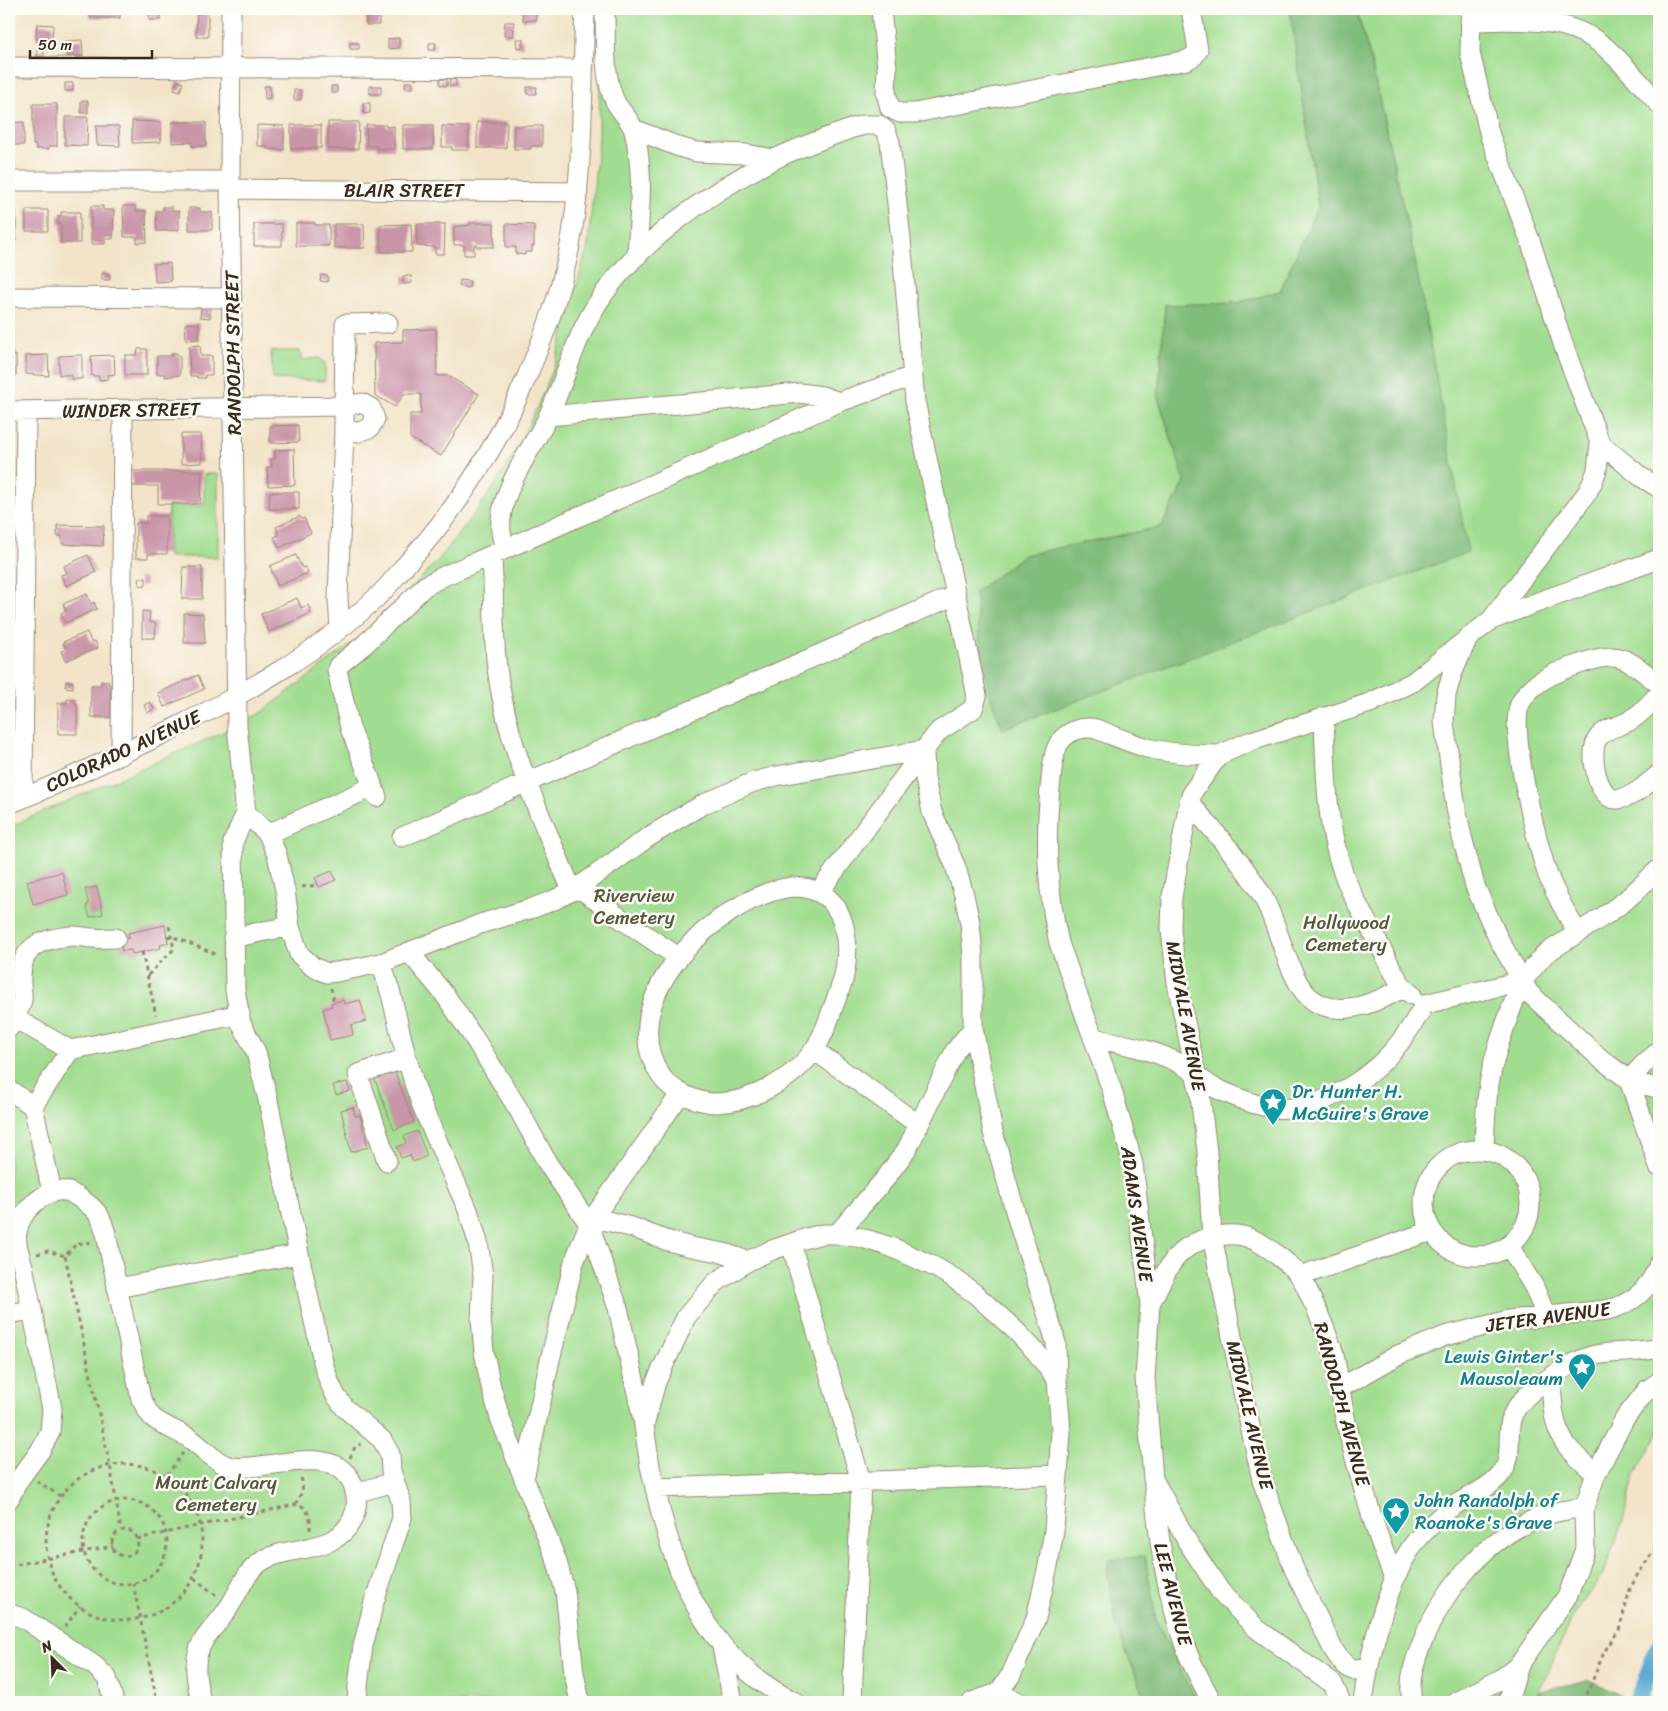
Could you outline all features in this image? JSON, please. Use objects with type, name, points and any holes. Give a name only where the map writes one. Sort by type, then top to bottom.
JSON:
[{"type":"street","name":"RANDOLPH STREET","points":[[231,9],[230,185],[236,697],[246,813]]},
{"type":"street","name":"COLORADO AVENUE","points":[[16,801],[121,755],[236,697],[290,666],[377,597],[427,542],[473,479],[511,413],[542,340],[562,281],[572,236],[578,192],[582,139],[582,69],[585,9]]},
{"type":"street","points":[[879,125],[890,108],[886,93],[881,9]]},
{"type":"street","points":[[890,108],[900,112],[915,113],[1187,60],[1194,56],[1198,50],[1191,9]]},
{"type":"street","points":[[1219,755],[1251,741],[1370,703],[1403,688],[1420,676],[1491,620],[1587,493],[1597,470],[1600,443],[1564,347],[1531,243],[1490,136],[1469,43],[1470,15],[1549,22],[1584,34],[1605,47],[1659,104]]},
{"type":"street","points":[[605,16],[607,72],[611,92],[617,106],[634,129],[642,185],[637,256]]},
{"type":"street","points":[[9,67],[582,69]]},
{"type":"street","points":[[678,957],[585,892],[576,889],[568,881],[526,784],[509,732],[496,660],[499,552],[505,502],[558,394],[578,337],[595,307],[618,276],[637,256],[698,205],[731,183],[774,159],[854,128],[864,125],[879,125],[886,131],[890,142],[915,401],[977,696],[973,709],[939,731],[819,892]]},
{"type":"street","points":[[634,129],[696,152],[746,154],[774,159]]},
{"type":"street","name":"BLAIR STREET","points":[[9,181],[578,192]]},
{"type":"street","points":[[9,297],[232,298]]},
{"type":"street","points":[[340,628],[338,599],[344,430],[345,324],[388,323]]},
{"type":"street","points":[[268,834],[375,792],[350,728],[337,674],[338,666],[372,638],[425,586],[839,402],[913,376]]},
{"type":"street","points":[[548,416],[800,393],[822,396],[839,402]]},
{"type":"street","points":[[344,406],[355,404],[367,405],[371,408],[375,418],[370,428],[365,431],[344,430]]},
{"type":"street","name":"WINDER STREET","points":[[17,411],[344,406]]},
{"type":"street","points":[[121,755],[123,410]]},
{"type":"street","points":[[16,801],[17,411]]},
{"type":"street","points":[[1600,443],[1642,477],[1659,488]]},
{"type":"street","points":[[1491,620],[1541,600],[1659,559]]},
{"type":"street","points":[[402,837],[955,595]]},
{"type":"street","points":[[1466,641],[1452,674],[1446,698],[1444,726],[1456,808],[1468,862],[1481,902],[1498,938],[1529,993],[1536,1001],[1629,1080],[1659,1089]]},
{"type":"street","points":[[1577,932],[1556,894],[1540,852],[1517,732],[1518,708],[1527,693],[1551,675],[1582,663],[1608,656],[1621,658],[1634,664],[1659,684]]},
{"type":"street","points":[[1420,676],[1446,698]]},
{"type":"street","points":[[1659,694],[1643,711],[1630,720],[1603,733],[1596,741],[1593,752],[1598,779],[1605,794],[1610,798],[1618,800],[1628,796],[1659,774]]},
{"type":"street","points":[[1324,717],[1331,820],[1341,866],[1356,902],[1403,988],[1426,1004]]},
{"type":"street","name":"ADAMS AVENUE","points":[[1219,755],[1184,754],[1159,750],[1141,746],[1096,729],[1088,728],[1072,732],[1064,738],[1057,747],[1051,778],[1047,835],[1049,885],[1060,943],[1112,1090],[1131,1154],[1150,1304],[1145,1378],[1153,1479],[1187,1541],[1220,1591],[1257,1629],[1333,1684]]},
{"type":"street","points":[[357,1702],[363,1646],[374,1602],[402,1518],[401,1502],[391,1472],[390,1454],[382,1440],[345,1408],[330,1384],[299,1254],[268,1100],[256,1052],[241,1023],[235,990],[233,842],[246,813],[268,834],[277,855],[285,890],[290,928],[299,954],[313,967],[327,973],[381,963],[480,924],[533,908],[576,889],[647,838],[704,804],[736,789],[776,776],[924,750]]},
{"type":"street","points":[[924,750],[925,779],[932,812],[955,865],[970,923],[973,956],[973,1028],[993,1132],[1001,1166],[1056,1343],[1061,1433],[1054,1530],[1036,1618],[1011,1675],[998,1693],[972,1702]]},
{"type":"street","name":"MIDVALE AVENUE","points":[[1219,755],[1193,791],[1189,802],[1172,897],[1171,924],[1177,983],[1196,1073],[1207,1152],[1212,1236],[1239,1377],[1262,1480],[1294,1569],[1333,1649],[1350,1669]]},
{"type":"street","points":[[1189,802],[1250,876],[1271,914],[1298,981],[1307,995],[1326,1006],[1349,1009],[1376,1002],[1403,988]]},
{"type":"street","points":[[1484,1150],[1486,1110],[1492,1067],[1522,981],[1545,954],[1626,900],[1659,869]]},
{"type":"street","points":[[792,887],[819,892],[826,897],[840,916],[845,932],[846,951],[843,980],[823,1034],[814,1050],[804,1062],[769,1088],[733,1101],[704,1102],[680,1093],[669,1086],[656,1069],[649,1051],[647,1030],[651,1009],[656,996],[678,957],[701,934],[737,908],[752,899],[772,891],[792,887]]},
{"type":"street","points":[[233,938],[264,931],[290,928]]},
{"type":"street","points":[[116,938],[75,936],[41,941],[35,945],[28,952],[22,966],[20,977],[22,1000],[11,1021],[70,1050],[240,1014]]},
{"type":"street","points":[[409,952],[445,995],[478,1044],[520,1112],[548,1164],[588,1224],[618,1308],[644,1426],[650,1466],[665,1528],[680,1570],[706,1625],[722,1647],[751,1676],[795,1702]]},
{"type":"street","points":[[381,963],[391,994],[406,1058],[424,1111],[468,1210],[478,1242],[483,1275],[481,1319],[484,1352],[490,1383],[500,1418],[557,1562],[565,1591],[574,1673],[580,1702]]},
{"type":"street","points":[[1093,1038],[1154,1053],[1184,1065],[1212,1087],[1258,1105],[1279,1108],[1311,1104],[1352,1086],[1373,1070],[1401,1042],[1426,1004],[1522,981]]},
{"type":"street","points":[[837,1234],[885,1179],[907,1149],[955,1051],[973,1028]]},
{"type":"street","points":[[52,1192],[34,1106],[70,1050]]},
{"type":"street","points":[[814,1050],[920,1125]]},
{"type":"street","points":[[1629,1080],[1659,1051]]},
{"type":"street","points":[[386,1161],[358,1074],[406,1058]]},
{"type":"street","points":[[1629,1080],[1659,1167]]},
{"type":"street","points":[[9,1090],[34,1106]]},
{"type":"street","points":[[524,1480],[574,1262],[588,1224],[680,1093]]},
{"type":"street","points":[[1484,1150],[1504,1156],[1515,1166],[1524,1178],[1530,1192],[1530,1208],[1527,1222],[1520,1236],[1509,1246],[1487,1256],[1470,1256],[1448,1248],[1431,1231],[1425,1217],[1424,1201],[1426,1186],[1434,1172],[1445,1161],[1458,1153],[1484,1150]]},
{"type":"street","points":[[9,1499],[23,1473],[40,1450],[50,1432],[52,1409],[23,1266],[19,1256],[16,1232],[30,1205],[52,1192],[66,1192],[91,1207],[98,1214],[108,1245],[141,1399],[151,1416],[165,1426],[192,1440],[206,1452],[230,1467],[245,1468],[314,1461],[327,1462],[338,1467],[347,1476],[353,1486],[357,1500],[348,1529],[335,1538],[318,1546],[263,1560],[252,1568],[230,1606],[213,1626],[198,1653],[197,1677],[201,1702]]},
{"type":"street","points":[[588,1224],[604,1220],[634,1228],[665,1240],[691,1247],[724,1252],[748,1261]]},
{"type":"street","points":[[1300,1276],[1431,1231]]},
{"type":"street","points":[[644,1426],[656,1382],[686,1318],[716,1283],[748,1261],[823,1234],[862,1238],[891,1247],[952,1277],[976,1294],[1015,1330],[1036,1352],[1057,1380]]},
{"type":"street","name":"RANDOLPH AVENUE","points":[[1150,1304],[1165,1273],[1181,1251],[1193,1243],[1212,1236],[1232,1234],[1250,1238],[1270,1248],[1300,1276],[1319,1315],[1333,1352],[1347,1428],[1384,1554],[1394,1578]]},
{"type":"street","points":[[791,1244],[861,1481],[852,1702]]},
{"type":"street","points":[[1509,1246],[1532,1282],[1546,1316]]},
{"type":"street","points":[[117,1288],[299,1254]]},
{"type":"street","name":"JETER AVENUE","points":[[1340,1388],[1398,1355],[1445,1336],[1510,1320],[1608,1310],[1630,1303],[1644,1291],[1659,1264]]},
{"type":"street","points":[[9,1314],[31,1310]]},
{"type":"street","points":[[1363,1702],[1369,1666],[1394,1578],[1412,1547],[1431,1525],[1450,1508],[1488,1486],[1503,1472],[1509,1459],[1510,1426],[1513,1413],[1522,1400],[1551,1377],[1584,1359],[1595,1355],[1659,1348]]},
{"type":"street","points":[[1551,1377],[1553,1411],[1561,1436],[1567,1447],[1596,1474]]},
{"type":"street","points":[[1508,1702],[1520,1665],[1571,1588],[1585,1549],[1584,1508],[1596,1474],[1625,1418],[1647,1390],[1659,1382]]},
{"type":"street","points":[[655,1488],[1058,1475]]},
{"type":"street","name":"LEE AVENUE","points":[[1153,1479],[1159,1545],[1175,1610],[1189,1656],[1212,1702]]},
{"type":"street","points":[[355,1493],[394,1482]]},
{"type":"street","points":[[1412,1702],[1410,1684],[1418,1653],[1433,1616],[1458,1580],[1490,1548],[1514,1530],[1545,1515],[1584,1508]]},
{"type":"street","points":[[9,1614],[24,1618],[83,1657],[106,1678],[114,1702]]},
{"type":"street","points":[[722,1647],[733,1702]]},
{"type":"street","points":[[1456,1702],[1501,1678],[1520,1665]]},
{"type":"street","points":[[1341,1702],[1333,1684],[1350,1669],[1369,1666]]},
{"type":"street","points":[[998,1693],[1018,1702]]},
{"type":"path","points":[[147,976],[174,949],[169,936],[169,926]]},
{"type":"path","points":[[169,936],[221,956]]},
{"type":"path","points":[[142,952],[160,1031]]},
{"type":"path","points":[[65,1256],[76,1244],[82,1242],[108,1245]]},
{"type":"path","points":[[23,1266],[40,1252],[56,1252],[65,1256]]},
{"type":"path","points":[[65,1256],[122,1530]]},
{"type":"path","points":[[166,1475],[192,1440]]},
{"type":"path","points":[[347,1476],[350,1457],[355,1447],[360,1444],[382,1440]]},
{"type":"path","points":[[118,1463],[135,1464],[151,1468],[166,1475],[178,1484],[188,1496],[196,1508],[201,1526],[203,1551],[200,1565],[194,1578],[172,1604],[157,1613],[140,1618],[125,1620],[109,1619],[94,1614],[80,1606],[58,1584],[51,1570],[48,1558],[46,1540],[48,1524],[52,1509],[60,1496],[84,1474],[110,1465],[118,1463]]},
{"type":"path","points":[[287,1463],[296,1470],[303,1483],[302,1494],[296,1503],[298,1504]]},
{"type":"path","points":[[23,1473],[60,1496]]},
{"type":"path","points":[[129,1500],[141,1503],[152,1509],[160,1518],[166,1534],[166,1552],[161,1563],[154,1572],[144,1579],[133,1583],[109,1581],[90,1565],[85,1551],[84,1537],[89,1520],[96,1512],[116,1501],[129,1500]]},
{"type":"path","points":[[137,1539],[298,1504],[306,1510],[311,1519],[310,1534],[297,1550]]},
{"type":"path","points":[[122,1530],[132,1532],[137,1539],[137,1547],[128,1555],[120,1554],[112,1546],[114,1535],[122,1530]]},
{"type":"path","points":[[1584,1702],[1604,1652],[1619,1630],[1630,1589],[1659,1543]]},
{"type":"path","points":[[9,1566],[112,1546]]},
{"type":"path","points":[[194,1578],[230,1606]]},
{"type":"path","points":[[133,1583],[157,1702]]},
{"type":"path","points":[[56,1640],[80,1606]]},
{"type":"green space","points":[[601,9],[1290,9],[1318,206],[1280,291],[1238,303],[1165,305],[1158,397],[1185,482],[1161,527],[1024,555],[993,707],[1415,260],[1369,53],[1356,9],[1659,9],[1659,1432],[1635,1475],[1622,1524],[1603,1574],[1573,1616],[1534,1702],[1197,1702],[1156,1621],[1145,1556],[1117,1630],[1147,1702],[9,1702],[9,827],[237,726],[262,712],[375,626],[441,557],[489,494],[516,451],[554,367],[588,245],[599,136]]},
{"type":"green space","points":[[1290,9],[1356,9],[1369,53],[1415,260],[1468,552],[1003,729],[986,679],[980,645],[975,592],[1024,555],[1161,527],[1185,482],[1158,397],[1165,305],[1238,303],[1280,291],[1318,206]]},
{"type":"green space","points":[[271,351],[300,351],[301,360],[319,358],[325,363],[325,381],[273,379]]},
{"type":"green space","points":[[204,474],[218,474],[218,557],[168,557],[168,506],[204,506]]},
{"type":"green space","points":[[1145,1556],[1156,1621],[1197,1702],[1147,1702],[1117,1630],[1108,1575],[1108,1560]]},
{"type":"green space","points":[[1587,1680],[1613,1691],[1630,1702],[1534,1702],[1538,1692]]},
{"type":"building","points":[[90,9],[120,9],[120,18],[90,18]]},
{"type":"building","points":[[149,9],[161,9],[161,20],[149,20]]},
{"type":"building","points":[[197,9],[208,9],[208,37],[196,37]]},
{"type":"building","points":[[366,9],[379,9],[379,25],[366,25]]},
{"type":"building","points":[[522,9],[536,9],[536,20],[523,21]]},
{"type":"building","points":[[505,22],[514,22],[513,36],[504,36]]},
{"type":"building","points":[[37,24],[53,25],[52,40],[36,39]]},
{"type":"building","points":[[399,38],[399,48],[388,49],[388,39]]},
{"type":"building","points":[[516,39],[523,39],[523,47],[517,48]]},
{"type":"building","points":[[82,40],[83,56],[66,56],[65,41]]},
{"type":"building","points":[[350,43],[359,43],[359,49],[350,49]]},
{"type":"building","points":[[429,43],[436,43],[435,50],[429,50]]},
{"type":"building","points":[[37,50],[44,50],[44,57],[37,57]]},
{"type":"building","points":[[440,79],[447,79],[447,86],[440,85]]},
{"type":"building","points":[[450,79],[456,80],[456,86],[449,86]]},
{"type":"building","points":[[177,81],[183,83],[180,91],[174,89]]},
{"type":"building","points":[[405,82],[413,82],[413,88],[405,88]]},
{"type":"building","points":[[65,83],[73,83],[73,91],[65,91]]},
{"type":"building","points":[[264,86],[270,86],[270,98],[265,99]]},
{"type":"building","points":[[331,86],[337,86],[337,93],[331,93]]},
{"type":"building","points":[[369,86],[381,86],[381,94],[370,94]]},
{"type":"building","points":[[527,87],[537,87],[536,94],[527,94]]},
{"type":"building","points":[[294,90],[301,90],[301,100],[294,100]]},
{"type":"building","points":[[81,101],[88,101],[88,113],[81,113]]},
{"type":"building","points":[[363,103],[370,103],[370,113],[364,114]]},
{"type":"building","points":[[33,104],[57,104],[57,146],[49,146],[49,149],[36,149],[36,145],[33,145]]},
{"type":"building","points":[[65,117],[88,117],[87,146],[65,145]]},
{"type":"building","points":[[132,121],[161,122],[161,142],[132,143]]},
{"type":"building","points":[[24,122],[24,145],[9,145],[9,123]]},
{"type":"building","points":[[172,122],[206,122],[206,146],[192,146],[192,142],[172,143]]},
{"type":"building","points":[[328,122],[359,122],[358,149],[328,149]]},
{"type":"building","points":[[477,122],[507,122],[506,148],[477,148]]},
{"type":"building","points":[[257,125],[284,126],[284,150],[267,149],[267,146],[257,146]]},
{"type":"building","points":[[291,125],[321,125],[321,148],[291,149]]},
{"type":"building","points":[[366,125],[394,126],[394,149],[377,149],[377,146],[367,146]]},
{"type":"building","points":[[403,125],[433,125],[433,149],[403,149]]},
{"type":"building","points":[[96,126],[119,126],[120,146],[97,145]]},
{"type":"building","points":[[442,126],[468,127],[469,150],[452,150],[452,147],[442,147]]},
{"type":"building","points":[[514,126],[542,126],[542,146],[531,146],[531,149],[514,149]]},
{"type":"building","points":[[91,206],[103,206],[103,210],[114,210],[113,239],[105,239],[105,244],[91,244]]},
{"type":"building","points":[[123,206],[135,206],[136,211],[146,211],[147,242],[137,243],[137,237],[124,237]]},
{"type":"building","points":[[163,207],[172,207],[172,211],[179,211],[179,230],[157,231],[156,211],[163,211]]},
{"type":"building","points":[[189,208],[200,208],[200,212],[212,212],[212,230],[189,230]]},
{"type":"building","points":[[9,209],[16,211],[16,241],[9,242]]},
{"type":"building","points":[[26,210],[48,210],[48,231],[26,231]]},
{"type":"building","points":[[61,212],[80,212],[80,243],[61,243],[61,225],[58,224],[58,216],[61,216]]},
{"type":"building","points":[[296,223],[329,225],[329,246],[296,246]]},
{"type":"building","points":[[470,223],[494,223],[494,247],[477,247],[477,245],[474,245],[474,255],[464,255],[464,245],[454,245],[454,227],[470,225]]},
{"type":"building","points":[[254,224],[282,224],[282,246],[254,246]]},
{"type":"building","points":[[334,224],[364,224],[365,248],[334,248]]},
{"type":"building","points":[[411,224],[412,252],[381,252],[380,225]]},
{"type":"building","points":[[417,224],[445,224],[444,254],[435,254],[435,247],[417,246]]},
{"type":"building","points":[[506,224],[534,225],[534,246],[532,246],[532,252],[525,252],[525,255],[516,254],[516,247],[506,247]]},
{"type":"building","points":[[170,263],[171,281],[155,282],[154,264]]},
{"type":"building","points":[[102,273],[110,274],[110,280],[102,280]]},
{"type":"building","points":[[321,275],[328,276],[328,282],[320,281]]},
{"type":"building","points":[[403,276],[411,276],[412,283],[403,284]]},
{"type":"building","points":[[460,280],[470,281],[469,288],[459,286]]},
{"type":"building","points":[[201,307],[210,308],[210,318],[200,317]]},
{"type":"building","points":[[199,323],[199,339],[186,340],[185,324]]},
{"type":"building","points":[[436,329],[437,376],[448,376],[479,394],[441,456],[410,438],[410,414],[421,414],[421,394],[404,394],[395,407],[375,395],[374,343],[403,342],[403,330]]},
{"type":"building","points":[[200,345],[201,356],[212,356],[212,375],[205,375],[205,378],[190,376],[189,346]]},
{"type":"building","points":[[138,349],[147,349],[147,375],[125,375],[125,355],[137,355]]},
{"type":"building","points":[[9,352],[13,352],[13,356],[16,355],[16,375],[9,375]]},
{"type":"building","points":[[172,353],[177,353],[177,356],[180,356],[180,375],[165,377],[165,374],[157,374],[157,356],[172,356]]},
{"type":"building","points":[[48,355],[49,376],[26,374],[26,356]]},
{"type":"building","points":[[82,355],[82,379],[71,379],[71,375],[59,375],[59,356]]},
{"type":"building","points":[[114,355],[115,374],[108,375],[108,379],[99,380],[99,376],[92,376],[91,356]]},
{"type":"building","points":[[298,425],[299,442],[270,443],[270,426]]},
{"type":"building","points":[[181,434],[201,434],[202,463],[181,464]]},
{"type":"building","points":[[294,449],[295,485],[268,486],[267,467],[272,467],[271,459],[275,459],[275,450]]},
{"type":"building","points":[[132,471],[202,471],[200,504],[158,504],[158,486],[132,486]]},
{"type":"building","points":[[270,492],[299,492],[299,509],[269,509]]},
{"type":"building","points":[[146,516],[167,516],[167,554],[148,554],[148,558],[136,558],[136,523],[146,523]]},
{"type":"building","points":[[300,516],[301,519],[304,518],[311,533],[279,548],[274,537],[279,535],[276,527]]},
{"type":"building","points":[[57,525],[104,526],[103,546],[62,544],[62,536],[57,536]]},
{"type":"building","points":[[88,555],[96,572],[66,586],[61,575],[67,573],[64,566]]},
{"type":"building","points":[[296,555],[302,568],[306,567],[308,573],[278,586],[270,566]]},
{"type":"building","points":[[183,567],[202,567],[202,599],[182,599]]},
{"type":"building","points":[[139,578],[146,578],[146,585],[140,586]]},
{"type":"building","points":[[87,594],[91,604],[94,602],[97,609],[65,623],[61,613],[66,611],[63,604]]},
{"type":"building","points":[[297,598],[301,608],[308,605],[311,613],[269,632],[261,614]]},
{"type":"building","points":[[142,611],[150,612],[149,622],[156,623],[155,638],[142,638]]},
{"type":"building","points":[[184,613],[203,614],[205,643],[184,643]]},
{"type":"building","points":[[87,632],[91,642],[95,641],[98,648],[65,661],[61,651],[66,650],[63,642]]},
{"type":"building","points":[[198,675],[204,689],[164,707],[158,693]]},
{"type":"building","points":[[66,681],[73,682],[73,688],[65,687]]},
{"type":"building","points":[[101,681],[108,681],[109,685],[111,685],[111,717],[91,717],[91,685],[101,685]]},
{"type":"building","points":[[67,699],[75,699],[75,703],[77,703],[77,734],[58,734],[58,703],[67,703]]},
{"type":"building","points":[[150,702],[154,709],[147,713],[144,705]]},
{"type":"building","points":[[332,871],[336,880],[319,887],[315,878]]},
{"type":"building","points":[[62,872],[68,895],[33,904],[27,881]]},
{"type":"building","points":[[97,887],[103,914],[90,917],[86,905],[89,905],[85,889]]},
{"type":"building","points":[[165,925],[168,943],[160,945],[161,948],[132,954],[131,950],[122,951],[120,940],[129,938],[128,933]]},
{"type":"building","points":[[9,978],[14,986],[9,994]]},
{"type":"building","points":[[343,1000],[344,1004],[360,1000],[366,1021],[351,1025],[353,1035],[330,1040],[323,1009],[332,1006],[331,1003]]},
{"type":"building","points":[[394,1069],[414,1122],[394,1130],[374,1077]]},
{"type":"building","points":[[347,1082],[350,1091],[336,1095],[333,1085]]},
{"type":"building","points":[[353,1107],[355,1116],[360,1115],[368,1147],[351,1152],[341,1110]]},
{"type":"building","points":[[417,1131],[427,1156],[413,1162],[410,1155],[401,1158],[397,1147],[406,1143],[404,1136]]},
{"type":"waterway","points":[[1637,1702],[1659,1647]]},
{"type":"place","name":"Dr. Hunter H. McGuire's Grave","points":[[1273,1126]]},
{"type":"place","name":"Lewis Ginter's Mausoleaum","points":[[1582,1391]]},
{"type":"place","name":"John Randolph of Roanoke's Grave","points":[[1396,1535]]},
{"type":"park label","name":"Riverview Cemetery","points":[[634,906]]},
{"type":"park label","name":"Hollywood Cemetery","points":[[1346,933]]},
{"type":"park label","name":"Mount Calvary Cemetery","points":[[216,1493]]}]
